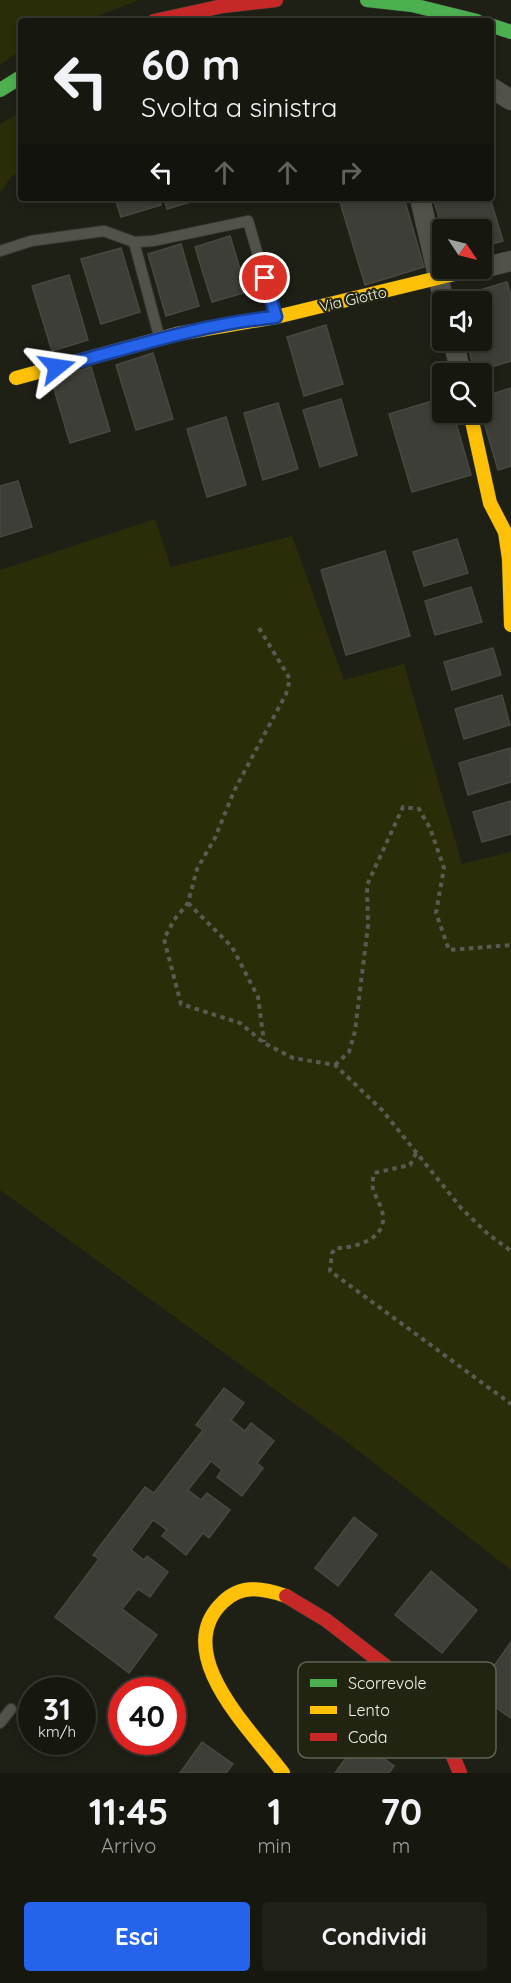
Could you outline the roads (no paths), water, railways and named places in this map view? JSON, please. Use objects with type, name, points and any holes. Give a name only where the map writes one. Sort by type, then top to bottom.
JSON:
[{"type":"street","points":[[168,18],[223,6],[276,0]]},
{"type":"street","points":[[367,0],[412,5],[465,18]]},
{"type":"street","points":[[494,26],[511,32]]},
{"type":"street","points":[[0,90],[18,80]]},
{"type":"street","points":[[494,89],[511,100]]},
{"type":"street","points":[[421,201],[432,249]]},
{"type":"street","name":"Via Giotto","points":[[492,265],[511,261]]},
{"type":"street","name":"Via Giotto","points":[[16,378],[160,339],[250,319],[276,317],[435,279]]},
{"type":"street","points":[[472,423],[490,503],[506,541],[511,625]]},
{"type":"street","points":[[283,1773],[212,1675],[205,1655],[202,1635],[208,1617],[221,1600],[238,1591],[255,1588],[290,1596],[310,1608],[382,1662]]},
{"type":"street","points":[[453,1758],[459,1773]]},
{"type":"lane","points":[[0,251],[31,241],[104,231],[134,242],[153,241],[249,221],[276,317]]},
{"type":"lane","points":[[134,242],[160,339]]},
{"type":"lane","points":[[0,1723],[11,1709]]}]
